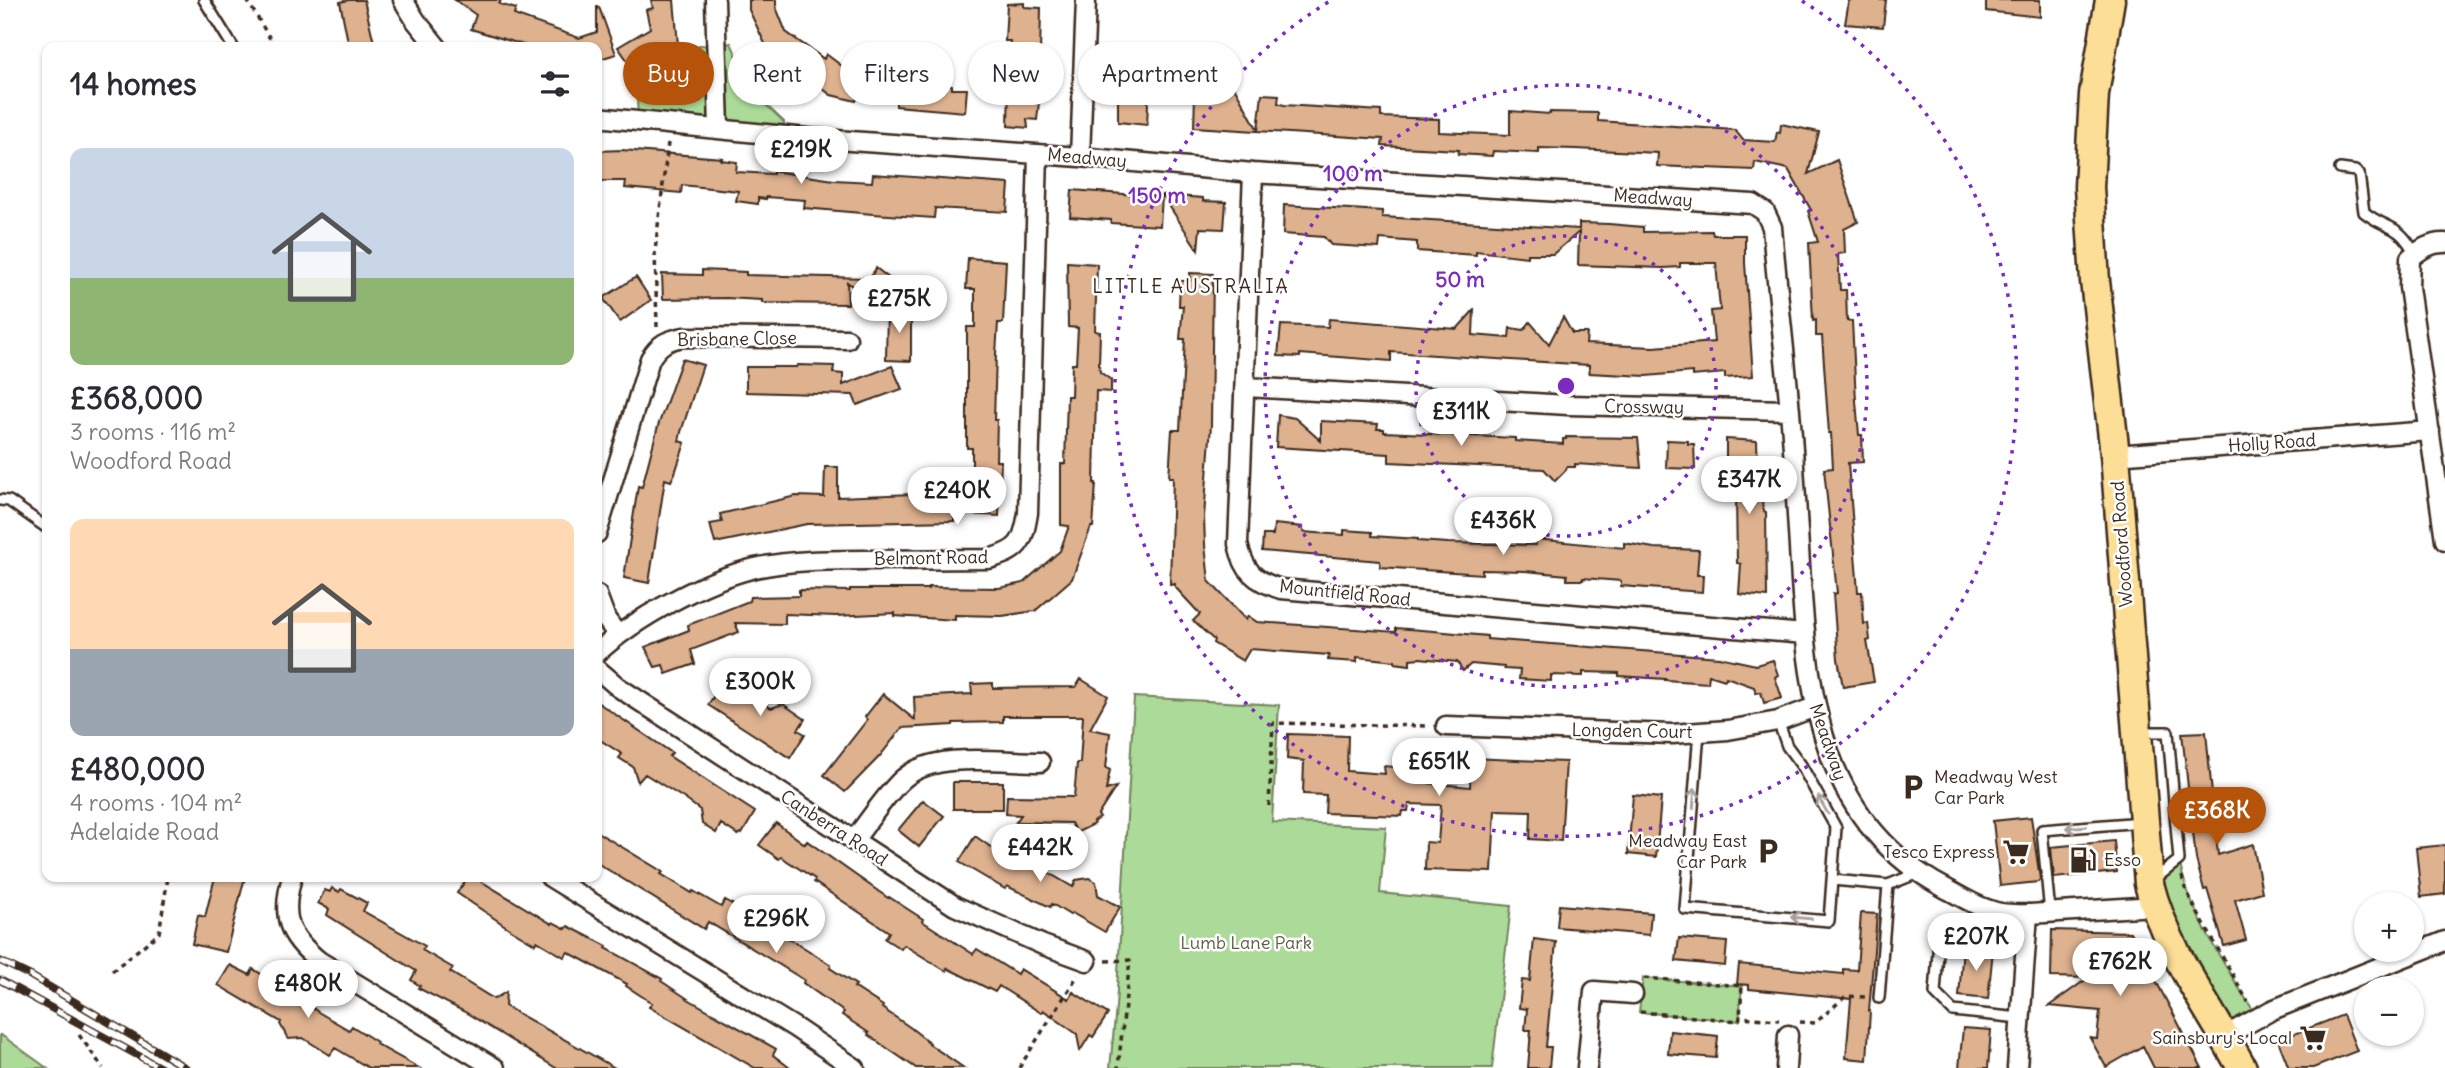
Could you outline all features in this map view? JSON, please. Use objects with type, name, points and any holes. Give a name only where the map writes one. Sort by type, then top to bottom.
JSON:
[{"type":"main road","name":"Woodford Road","points":[[2110,0],[2094,94],[2089,187],[2095,281],[2115,455],[2136,732],[2152,895],[2176,953],[2242,1068]]},
{"type":"street","points":[[403,0],[433,42]]},
{"type":"street","points":[[715,0],[719,128]]},
{"type":"street","points":[[1080,157],[1086,0]]},
{"type":"street","name":"Meadway","points":[[602,117],[807,138],[1080,157],[1253,173],[1753,204],[1765,212],[1772,227],[1790,410],[1804,634],[1815,708],[1832,764],[1851,801],[1898,857],[1917,873],[1975,904],[2001,913],[2050,913],[2152,895]]},
{"type":"street","name":"Belmont Road","points":[[602,648],[617,634],[701,589],[755,568],[813,560],[989,559],[1009,553],[1020,544],[1028,513],[1038,154]]},
{"type":"street","name":"Mountfield Road","points":[[1253,173],[1238,544],[1245,567],[1266,585],[1281,589],[1804,634]]},
{"type":"street","points":[[2441,243],[2410,258],[2409,287],[2445,540]]},
{"type":"street","name":"Brisbane Close","points":[[602,517],[650,359],[657,346],[669,339],[684,337],[847,339]]},
{"type":"street","name":"Crossway","points":[[1246,387],[1568,405],[1790,410]]},
{"type":"street","name":"Holly Road","points":[[2115,455],[2430,431]]},
{"type":"street","points":[[602,608],[617,634]]},
{"type":"street","name":"Canberra Road","points":[[602,673],[618,687],[955,906],[1043,945],[1087,961]]},
{"type":"street","name":"Longden Court","points":[[1446,726],[1672,734],[1778,721],[1815,708]]},
{"type":"street","points":[[853,841],[903,778],[926,764],[948,761],[1040,762]]},
{"type":"street","points":[[291,882],[285,901],[289,925],[307,951],[319,961],[495,1068]]},
{"type":"street","points":[[558,882],[794,1027],[855,1068]]},
{"type":"street","points":[[2017,1068],[2028,915]]},
{"type":"street","points":[[2225,1036],[2272,1010],[2445,941]]},
{"type":"street","points":[[1587,1068],[1594,991],[1638,994]]},
{"type":"street","points":[[1786,1068],[1788,1035]]},
{"type":"lane","points":[[204,0],[230,42]]},
{"type":"lane","points":[[2340,169],[2359,174],[2364,212],[2398,230],[2407,239],[2415,254]]},
{"type":"lane","points":[[0,500],[9,501],[42,524]]},
{"type":"lane","points":[[1699,732],[1685,909],[1829,920],[1836,828],[1801,765],[1787,746],[1778,721]]},
{"type":"lane","points":[[2136,732],[2168,732],[2179,860],[2152,895]]},
{"type":"lane","points":[[2050,913],[2042,830],[2144,821]]},
{"type":"lane","points":[[1832,880],[1888,885],[1917,873]]},
{"type":"lane","points":[[1879,998],[1888,885]]},
{"type":"lane","points":[[1939,939],[1935,993],[1953,1011],[2021,1018]]},
{"type":"path","points":[[247,0],[272,42]]},
{"type":"path","points":[[657,346],[656,251],[670,124]]},
{"type":"path","points":[[1269,806],[1273,723],[1446,726]]},
{"type":"path","points":[[2179,860],[2184,885],[2196,910],[2258,1018]]},
{"type":"path","points":[[112,971],[159,933],[167,882]]},
{"type":"path","points":[[1019,1068],[1087,961],[1130,960],[1118,1068]]},
{"type":"path","points":[[1643,978],[1742,986],[1740,1021],[1639,1012],[1638,994],[1643,978]]},
{"type":"path","points":[[1740,1017],[1815,1023],[1846,996],[1879,998]]},
{"type":"path","points":[[79,1035],[103,1068]]},
{"type":"green space","points":[[728,44],[728,105],[766,105],[784,122],[783,135],[638,121],[637,105],[714,105],[714,46]]},
{"type":"green space","name":"Lumb Lane Park","points":[[1134,697],[1279,705],[1272,822],[1386,827],[1380,893],[1511,906],[1492,1068],[1110,1068]]},
{"type":"green space","points":[[2179,860],[2191,901],[2201,921],[2258,1018],[2225,1036],[2149,884]]},
{"type":"green space","points":[[1643,978],[1742,986],[1739,1021],[1639,1012]]},
{"type":"green space","points":[[0,1035],[4,1037],[47,1068],[0,1068]]},
{"type":"building","points":[[364,0],[374,42],[348,42],[340,2]]},
{"type":"building","points":[[455,0],[501,0],[499,4],[516,9],[514,15],[579,38],[597,32],[599,7],[616,54],[602,58],[602,42],[514,42],[471,29],[476,15]]},
{"type":"building","points":[[651,0],[674,0],[678,42],[626,42],[650,28],[646,10],[653,8]]},
{"type":"building","points":[[749,0],[776,0],[786,32],[800,42],[764,42],[749,10]]},
{"type":"building","points":[[1849,0],[1886,0],[1883,27],[1845,24]]},
{"type":"building","points":[[1986,0],[2040,0],[2040,17],[1986,11]]},
{"type":"building","points":[[1024,3],[1024,7],[1041,8],[1040,42],[1005,41],[1007,4]]},
{"type":"building","points":[[826,54],[840,64],[840,97],[826,91]]},
{"type":"building","points":[[954,89],[967,89],[965,112],[896,106],[954,105]]},
{"type":"building","points":[[1262,94],[1279,95],[1278,103],[1284,105],[1381,111],[1381,117],[1439,119],[1439,132],[1510,135],[1510,111],[1598,113],[1598,121],[1735,130],[1743,140],[1775,142],[1781,124],[1819,132],[1808,174],[1837,160],[1858,222],[1844,229],[1845,253],[1838,254],[1840,290],[1846,290],[1847,321],[1852,321],[1856,401],[1859,435],[1862,435],[1863,462],[1848,463],[1858,592],[1862,592],[1864,624],[1868,623],[1870,640],[1867,641],[1874,682],[1843,687],[1838,659],[1833,594],[1837,593],[1824,469],[1833,468],[1831,433],[1822,336],[1816,336],[1816,320],[1813,321],[1809,243],[1818,242],[1808,211],[1811,210],[1788,169],[1755,162],[1754,170],[1657,166],[1658,153],[1576,149],[1539,148],[1539,153],[1493,151],[1492,156],[1458,154],[1459,150],[1382,146],[1383,139],[1194,127],[1195,105],[1242,105],[1242,101],[1258,130]]},
{"type":"building","points":[[1008,105],[1039,105],[1037,120],[1027,119],[1028,128],[1008,126]]},
{"type":"building","points":[[1118,105],[1148,105],[1147,125],[1118,122]]},
{"type":"building","points":[[602,151],[722,158],[721,160],[737,162],[736,172],[773,174],[773,171],[834,180],[872,182],[873,174],[1009,184],[1007,212],[935,208],[934,218],[804,208],[805,200],[766,197],[758,198],[758,204],[736,201],[738,191],[682,185],[681,193],[625,188],[626,181],[602,181]]},
{"type":"building","points":[[1072,190],[1162,197],[1160,226],[1070,217]]},
{"type":"building","points":[[1162,195],[1226,202],[1224,229],[1200,228],[1198,250]]},
{"type":"building","points":[[1284,205],[1382,211],[1382,217],[1579,229],[1579,223],[1609,224],[1643,227],[1643,232],[1712,231],[1713,235],[1745,235],[1753,376],[1725,378],[1725,373],[1692,376],[1692,372],[1646,376],[1589,373],[1589,365],[1391,352],[1391,361],[1300,354],[1300,357],[1278,356],[1281,325],[1328,327],[1329,319],[1457,329],[1474,310],[1473,335],[1509,338],[1510,328],[1524,330],[1530,322],[1549,344],[1563,317],[1572,333],[1587,333],[1586,344],[1654,347],[1714,342],[1711,311],[1720,310],[1716,263],[1680,263],[1680,267],[1663,268],[1578,265],[1579,232],[1553,254],[1527,254],[1527,257],[1476,251],[1476,255],[1417,251],[1417,242],[1380,239],[1379,248],[1331,245],[1324,237],[1283,234]]},
{"type":"building","points":[[968,258],[1006,261],[1003,323],[998,323],[994,420],[997,420],[996,461],[1001,461],[999,516],[954,513],[954,521],[807,524],[715,543],[710,524],[722,522],[720,514],[796,496],[824,497],[825,467],[838,467],[838,497],[913,494],[913,500],[972,498],[972,448],[967,448],[967,327],[975,327],[975,289],[966,289]]},
{"type":"building","points":[[1067,262],[1097,264],[1095,331],[1100,332],[1099,365],[1100,372],[1111,380],[1111,392],[1096,391],[1093,527],[1072,579],[1035,611],[1002,616],[955,615],[955,620],[895,616],[895,613],[836,616],[785,614],[785,624],[735,623],[739,632],[691,650],[695,664],[666,674],[663,665],[655,667],[645,647],[689,630],[688,625],[749,601],[750,597],[799,596],[799,590],[999,588],[1023,583],[1060,551],[1069,526],[1061,525],[1061,464],[1065,464],[1067,396],[1071,396],[1072,364],[1076,364],[1078,328],[1068,327]]},
{"type":"building","points":[[876,268],[899,286],[880,309],[847,282],[848,304],[762,303],[762,300],[726,298],[663,299],[662,274],[702,275],[702,270],[746,272],[746,275],[870,278]]},
{"type":"building","points":[[1190,273],[1213,274],[1211,425],[1204,517],[1209,581],[1246,620],[1248,616],[1257,622],[1396,632],[1396,628],[1434,631],[1487,636],[1487,639],[1719,657],[1756,665],[1773,660],[1782,698],[1764,703],[1761,692],[1756,693],[1754,687],[1726,677],[1725,680],[1709,675],[1708,683],[1619,676],[1619,673],[1583,672],[1583,676],[1551,675],[1551,681],[1519,679],[1520,670],[1471,664],[1463,671],[1457,662],[1420,658],[1410,659],[1410,665],[1357,657],[1357,662],[1328,660],[1329,655],[1250,649],[1243,661],[1213,643],[1214,640],[1193,621],[1200,614],[1175,584],[1170,585],[1173,477],[1169,477],[1172,430],[1180,430],[1185,339],[1180,339],[1183,306],[1179,306],[1180,281],[1190,281]]},
{"type":"building","points":[[636,277],[651,300],[620,322],[603,298]]},
{"type":"building","points":[[887,309],[911,310],[911,361],[886,360]]},
{"type":"building","points":[[682,359],[703,365],[681,432],[679,441],[685,443],[675,473],[671,481],[665,479],[649,583],[624,578],[638,486],[642,487],[658,426]]},
{"type":"building","points":[[834,366],[833,373],[843,374],[843,385],[892,366],[902,389],[857,405],[853,395],[746,392],[746,367]]},
{"type":"building","points":[[1278,415],[1295,418],[1321,441],[1321,421],[1378,424],[1377,429],[1384,429],[1384,432],[1515,438],[1515,441],[1563,444],[1566,437],[1638,438],[1641,468],[1575,464],[1575,467],[1567,467],[1555,481],[1544,469],[1389,462],[1389,454],[1276,447]]},
{"type":"building","points":[[1726,439],[1757,441],[1758,470],[1762,470],[1762,501],[1766,512],[1767,597],[1739,594],[1741,564],[1737,563],[1736,496],[1733,496],[1733,466],[1726,466]]},
{"type":"building","points":[[1667,440],[1694,444],[1695,469],[1666,468]]},
{"type":"building","points":[[1274,524],[1303,527],[1303,532],[1344,535],[1344,530],[1372,532],[1372,536],[1448,543],[1536,545],[1536,539],[1624,548],[1624,543],[1654,548],[1699,550],[1697,575],[1703,575],[1702,592],[1621,586],[1621,581],[1583,578],[1567,580],[1567,575],[1525,571],[1482,570],[1482,574],[1380,567],[1380,561],[1262,551],[1263,535],[1273,535]]},
{"type":"building","points":[[1081,679],[1108,696],[1090,729],[1110,733],[1106,768],[1110,770],[1106,790],[1116,787],[1098,815],[1100,818],[1076,833],[1071,823],[1016,822],[1021,815],[1006,814],[1007,796],[1074,797],[1077,763],[1080,763],[1083,716],[1003,716],[1003,722],[902,728],[880,756],[845,792],[824,775],[867,720],[865,717],[883,694],[915,720],[914,697],[972,694],[971,684],[993,683],[993,688],[1076,687]]},
{"type":"building","points":[[723,682],[735,690],[737,686],[771,708],[783,704],[805,719],[798,730],[805,734],[790,758],[708,705]]},
{"type":"building","points":[[602,705],[672,753],[669,756],[755,812],[742,834],[738,835],[721,824],[716,833],[702,824],[700,810],[685,799],[645,774],[638,782],[633,767],[619,758],[622,754],[602,741]]},
{"type":"building","points":[[2206,732],[2218,855],[2253,844],[2262,892],[2235,900],[2246,940],[2224,946],[2196,859],[2182,733]]},
{"type":"building","points":[[1288,734],[1348,736],[1347,771],[1385,774],[1384,766],[1406,768],[1406,764],[1423,764],[1423,770],[1429,770],[1429,783],[1470,787],[1471,758],[1566,762],[1561,841],[1530,839],[1531,811],[1495,810],[1492,872],[1425,870],[1426,842],[1438,843],[1441,805],[1409,804],[1408,811],[1403,811],[1402,816],[1325,813],[1326,795],[1303,794],[1304,761],[1287,759]]},
{"type":"building","points":[[953,782],[1003,782],[1003,809],[953,809]]},
{"type":"building","points":[[1633,795],[1661,798],[1656,857],[1628,854]]},
{"type":"building","points":[[923,800],[944,816],[919,847],[898,830]]},
{"type":"building","name":"Tesco Express","points":[[2031,817],[2040,879],[2038,882],[2000,886],[1993,821]]},
{"type":"building","points":[[776,823],[805,844],[807,841],[973,954],[977,949],[1017,974],[1020,969],[1069,999],[1073,992],[1108,1014],[1080,1051],[1077,1034],[1043,1010],[1041,1013],[999,986],[995,992],[947,968],[946,971],[904,945],[901,949],[885,939],[889,932],[814,882],[815,879],[759,845]]},
{"type":"building","points":[[602,835],[692,893],[693,891],[721,907],[725,900],[800,945],[831,965],[830,968],[856,985],[854,987],[964,1068],[916,1068],[842,1015],[844,1012],[803,983],[804,980],[708,922],[704,929],[602,866]]},
{"type":"building","points":[[975,836],[1005,857],[1006,848],[1073,887],[1076,880],[1089,878],[1096,882],[1098,895],[1120,907],[1105,932],[1052,904],[1050,907],[1007,886],[1005,889],[959,862]]},
{"type":"building","name":"Esso","points":[[2114,841],[2117,872],[2054,878],[2051,847]]},
{"type":"building","points":[[2445,845],[2445,894],[2424,897],[2424,892],[2420,892],[2416,848]]},
{"type":"building","points":[[214,882],[244,882],[226,952],[192,944],[198,915],[205,917]]},
{"type":"building","points":[[465,882],[482,882],[552,924],[553,922],[566,929],[568,926],[607,946],[606,948],[662,979],[661,981],[688,999],[776,1049],[773,1055],[790,1068],[755,1068],[649,1007],[652,1003],[626,986],[627,984],[568,952],[564,957],[537,941],[535,944],[457,893]]},
{"type":"building","points":[[332,888],[339,892],[341,889],[367,903],[363,911],[425,946],[422,950],[453,968],[450,972],[494,999],[506,992],[505,1006],[615,1068],[556,1068],[465,1012],[418,988],[420,986],[411,980],[416,971],[327,915],[329,909],[318,903],[325,890],[330,892]]},
{"type":"building","points":[[1559,905],[1651,913],[1649,935],[1557,927]]},
{"type":"building","points":[[1861,913],[1877,914],[1867,1060],[1846,1058],[1851,999],[1749,989],[1749,985],[1737,984],[1739,964],[1843,974],[1843,969],[1857,970]]},
{"type":"building","points":[[2052,930],[2130,932],[2202,1068],[2154,1068],[2143,1046],[2106,1067],[2090,1038],[2097,1039],[2100,1011],[2049,1006],[2088,978],[2051,977]]},
{"type":"building","points":[[1679,938],[1727,942],[1725,966],[1676,961]]},
{"type":"building","points":[[1534,939],[1556,942],[1546,1047],[1551,1047],[1549,1068],[1528,1068],[1531,1030],[1525,1030],[1527,1009],[1519,1008],[1522,980],[1530,981]]},
{"type":"building","points":[[1963,947],[1993,950],[1988,999],[1959,996]]},
{"type":"building","points":[[230,965],[250,975],[253,969],[318,1012],[349,1030],[352,1026],[377,1042],[376,1044],[419,1068],[369,1068],[335,1048],[330,1055],[303,1038],[288,1039],[281,1022],[218,985]]},
{"type":"building","points":[[2343,1015],[2357,1051],[2313,1068],[2289,1068],[2278,1040]]},
{"type":"building","points":[[1963,1028],[1991,1030],[1988,1068],[1959,1068]]},
{"type":"building","points":[[1670,1031],[1718,1036],[1716,1058],[1668,1054]]},
{"type":"railway","points":[[0,961],[31,976],[186,1068]]},
{"type":"railway","points":[[0,980],[161,1068]]},
{"type":"place","name":"Meadway West Car Park","points":[[1913,787]]},
{"type":"place","name":"Meadway East Car Park","points":[[1768,851]]},
{"type":"place","name":"Tesco Express","points":[[2016,852]]},
{"type":"place","name":"Esso","points":[[2083,860]]},
{"type":"place","name":"Sainsbury's Local","points":[[2313,1038]]},
{"type":"district","name":"LITTLE AUSTRALIA","points":[[1191,286]]}]
